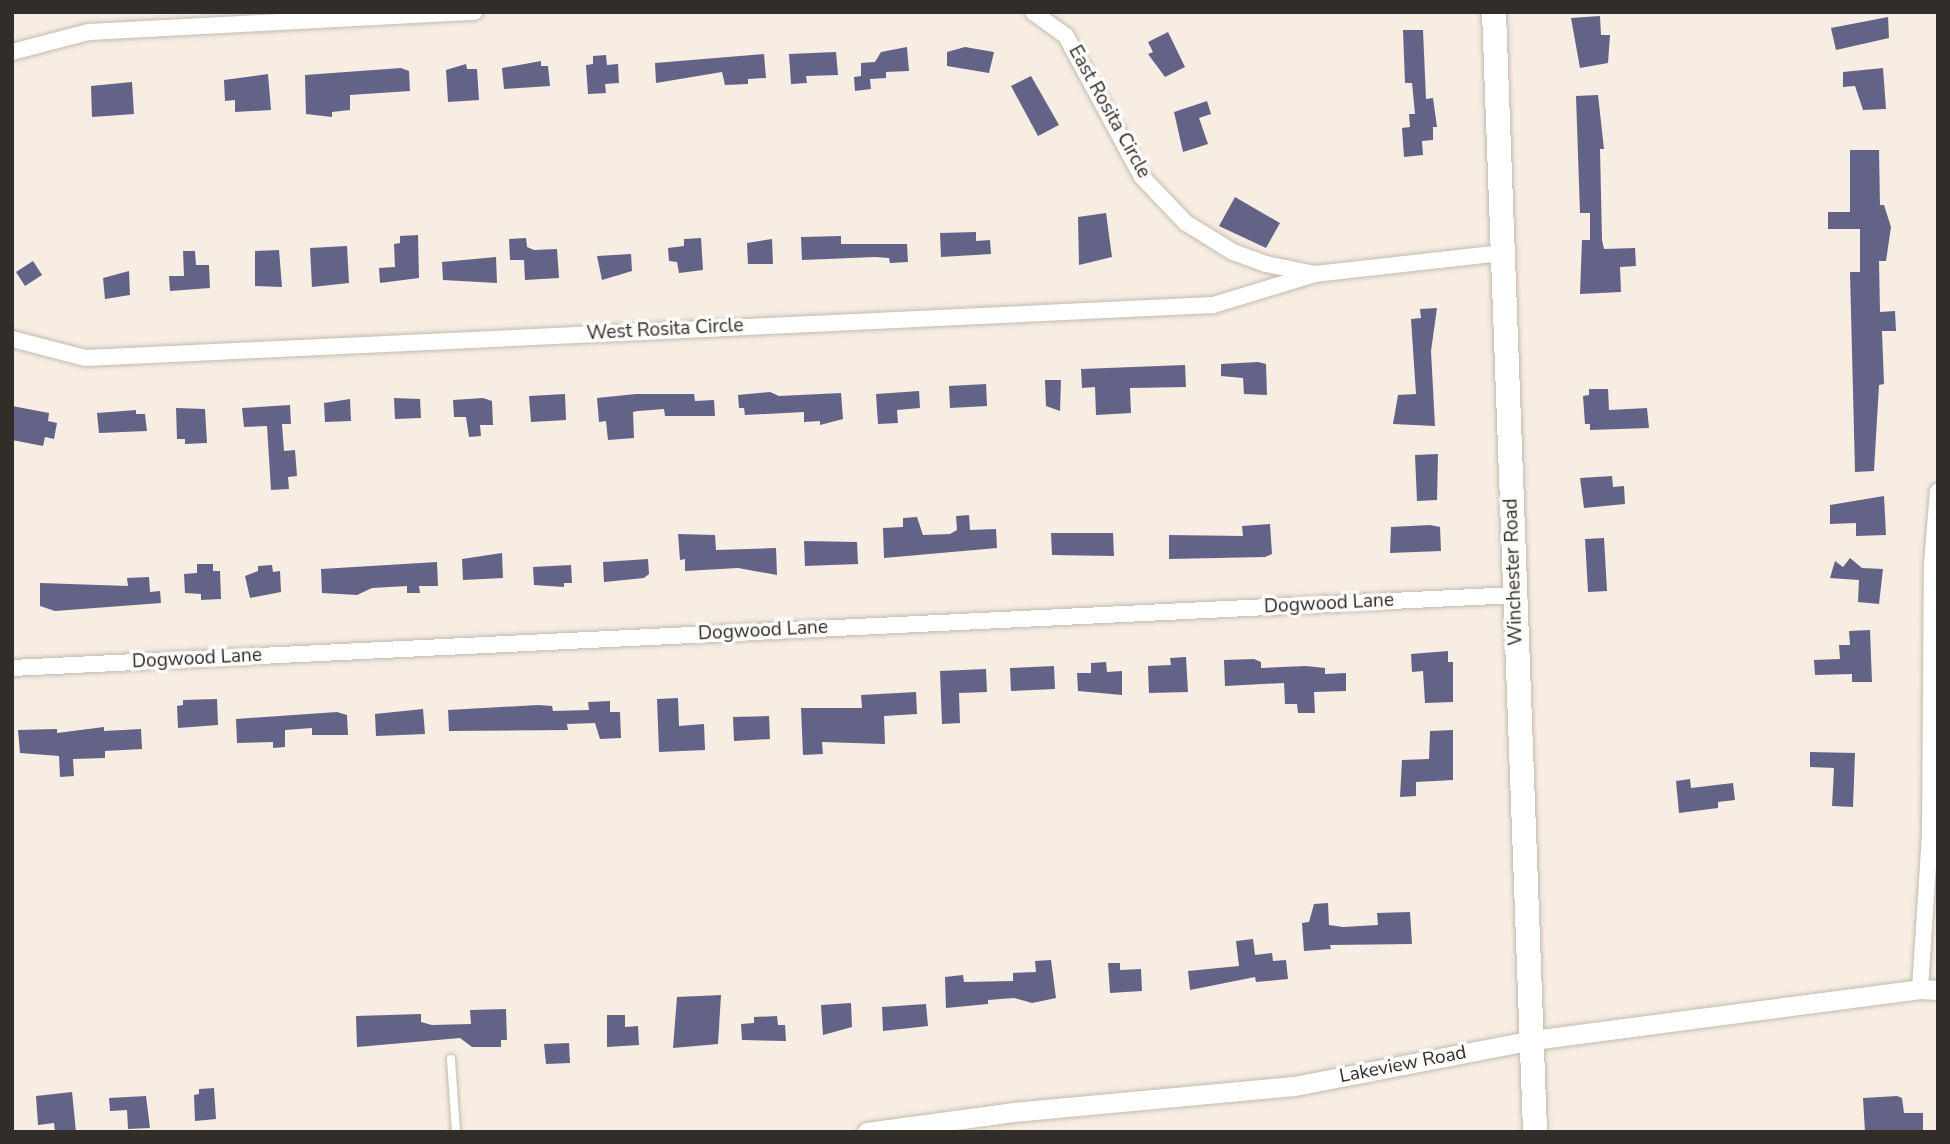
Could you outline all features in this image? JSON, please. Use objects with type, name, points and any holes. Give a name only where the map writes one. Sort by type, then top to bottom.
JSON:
[{"type":"main road","name":"Winchester Road","points":[[1494,12],[1535,1132]]},
{"type":"street","points":[[12,52],[89,32],[474,12]]},
{"type":"street","name":"East Rosita Circle","points":[[1032,12],[1066,36],[1143,177],[1186,223],[1233,252],[1266,264],[1314,274],[1503,253]]},
{"type":"street","name":"West Rosita Circle","points":[[12,339],[86,358],[1185,306],[1213,304],[1314,274]]},
{"type":"street","points":[[1929,989],[1932,564],[1938,491]]},
{"type":"street","name":"Dogwood Lane","points":[[12,668],[1514,595]]},
{"type":"street","name":"Lakeview Road","points":[[867,1132],[1013,1112],[1294,1086],[1533,1040],[1929,989]]},
{"type":"lane","points":[[451,1059],[456,1132]]},
{"type":"building","points":[[1600,16],[1601,35],[1610,35],[1608,63],[1580,68],[1571,18]]},
{"type":"building","points":[[1888,17],[1889,38],[1836,50],[1831,28]]},
{"type":"building","points":[[1403,30],[1423,30],[1426,99],[1433,98],[1437,127],[1433,127],[1433,140],[1422,141],[1423,155],[1404,157],[1402,128],[1410,127],[1409,114],[1415,114],[1412,83],[1405,83]]},
{"type":"building","points":[[1168,32],[1185,67],[1165,77],[1148,54],[1153,52],[1148,42]]},
{"type":"building","points":[[907,47],[909,71],[886,72],[886,78],[870,79],[871,89],[855,91],[854,77],[861,76],[861,63],[875,62],[881,52]]},
{"type":"building","points":[[965,47],[994,52],[989,73],[947,66],[947,52]]},
{"type":"building","points":[[836,52],[838,75],[806,76],[807,83],[791,84],[789,54]]},
{"type":"building","points":[[764,54],[766,78],[748,79],[748,84],[725,85],[722,72],[656,83],[655,63]]},
{"type":"building","points":[[606,55],[607,65],[618,64],[619,83],[605,84],[606,93],[588,94],[586,65],[593,64],[593,56]]},
{"type":"building","points":[[541,61],[541,66],[548,66],[550,86],[504,89],[502,68]]},
{"type":"building","points":[[466,64],[467,69],[477,69],[479,100],[448,102],[446,70]]},
{"type":"building","points":[[401,68],[409,71],[410,91],[350,95],[350,110],[332,112],[332,117],[306,114],[305,75]]},
{"type":"building","points":[[1883,68],[1886,109],[1863,110],[1855,86],[1843,87],[1843,72]]},
{"type":"building","points":[[268,74],[271,110],[235,112],[235,100],[225,101],[224,80]]},
{"type":"building","points":[[1031,76],[1059,125],[1038,136],[1011,86]]},
{"type":"building","points":[[132,82],[134,114],[92,117],[91,86]]},
{"type":"building","points":[[1598,95],[1604,149],[1600,149],[1604,249],[1635,248],[1636,266],[1620,267],[1621,292],[1580,294],[1582,240],[1590,240],[1590,213],[1580,213],[1576,96]]},
{"type":"building","points":[[1207,101],[1211,114],[1199,118],[1208,144],[1183,152],[1174,112]]},
{"type":"building","points":[[1850,150],[1879,150],[1880,205],[1884,205],[1891,227],[1886,261],[1879,261],[1880,312],[1895,311],[1896,331],[1882,331],[1884,384],[1879,385],[1874,471],[1855,472],[1850,272],[1860,272],[1860,229],[1828,229],[1828,212],[1850,212]]},
{"type":"building","points":[[1235,197],[1280,223],[1266,248],[1219,226]]},
{"type":"building","points":[[1106,213],[1112,257],[1079,265],[1078,217]]},
{"type":"building","points":[[976,232],[976,241],[990,240],[991,254],[941,257],[940,233]]},
{"type":"building","points":[[418,235],[419,278],[380,283],[379,268],[395,267],[394,244],[400,243],[400,236]]},
{"type":"building","points":[[841,236],[841,244],[907,244],[908,262],[890,263],[889,258],[875,257],[802,260],[801,237]]},
{"type":"building","points":[[526,238],[527,247],[534,250],[557,249],[559,278],[525,280],[524,260],[510,260],[509,239]]},
{"type":"building","points":[[701,238],[703,270],[679,273],[677,262],[669,261],[668,248],[684,246],[684,239]]},
{"type":"building","points":[[772,239],[773,264],[748,264],[747,243]]},
{"type":"building","points":[[347,246],[349,283],[312,287],[310,248]]},
{"type":"building","points":[[279,250],[282,287],[255,286],[255,251]]},
{"type":"building","points":[[183,251],[195,251],[196,265],[209,265],[210,288],[170,291],[169,276],[184,276]]},
{"type":"building","points":[[631,254],[632,271],[602,280],[597,256]]},
{"type":"building","points":[[496,257],[497,283],[443,280],[442,262]]},
{"type":"building","points":[[33,261],[42,275],[25,286],[16,272]]},
{"type":"building","points":[[129,271],[130,295],[105,299],[103,278]]},
{"type":"building","points":[[1437,308],[1431,351],[1435,426],[1393,424],[1398,395],[1416,394],[1411,319],[1421,318],[1420,309]]},
{"type":"building","points":[[1221,364],[1266,364],[1267,395],[1244,394],[1243,378],[1221,376]]},
{"type":"building","points":[[1185,365],[1186,387],[1130,388],[1131,413],[1096,415],[1095,387],[1082,388],[1081,369]]},
{"type":"building","points":[[1045,380],[1061,380],[1060,411],[1046,406]]},
{"type":"building","points":[[986,384],[987,406],[950,408],[949,386]]},
{"type":"building","points":[[1589,389],[1608,389],[1609,410],[1647,408],[1649,428],[1590,430],[1590,424],[1585,424],[1583,396],[1589,395]]},
{"type":"building","points":[[919,391],[920,408],[897,410],[898,423],[878,424],[876,394]]},
{"type":"building","points":[[770,392],[779,396],[841,393],[843,419],[820,425],[820,421],[804,422],[804,412],[745,415],[744,408],[739,408],[738,395]]},
{"type":"building","points":[[565,394],[566,420],[531,422],[529,396]]},
{"type":"building","points":[[636,394],[694,394],[695,401],[714,400],[715,416],[665,416],[664,409],[633,412],[634,438],[608,440],[606,421],[599,422],[597,398]]},
{"type":"building","points":[[394,398],[420,399],[421,418],[395,419]]},
{"type":"building","points":[[483,398],[492,401],[493,425],[480,425],[481,436],[469,437],[466,417],[454,417],[453,400]]},
{"type":"building","points":[[350,399],[351,421],[325,422],[324,403]]},
{"type":"building","points":[[290,405],[291,424],[282,424],[284,451],[295,450],[297,476],[288,477],[289,489],[271,490],[267,426],[244,427],[242,408]]},
{"type":"building","points":[[12,406],[49,413],[48,421],[57,423],[54,439],[45,437],[43,446],[12,440]]},
{"type":"building","points":[[176,408],[205,409],[207,443],[185,444],[185,439],[177,439]]},
{"type":"building","points":[[136,410],[136,414],[145,414],[147,431],[99,433],[97,413]]},
{"type":"building","points":[[1438,454],[1437,500],[1417,501],[1415,455]]},
{"type":"building","points":[[1612,476],[1613,487],[1624,486],[1625,504],[1584,508],[1580,478]]},
{"type":"building","points":[[1884,496],[1886,535],[1856,536],[1856,523],[1830,524],[1830,505]]},
{"type":"building","points":[[969,515],[970,530],[996,529],[997,548],[884,558],[883,528],[903,527],[903,518],[917,517],[923,535],[950,534],[957,530],[956,516]]},
{"type":"building","points":[[1270,524],[1272,554],[1265,557],[1169,559],[1169,535],[1243,536],[1242,526]]},
{"type":"building","points":[[1391,527],[1440,527],[1441,551],[1390,553]]},
{"type":"building","points":[[1051,533],[1113,533],[1114,556],[1052,555]]},
{"type":"building","points":[[678,534],[715,535],[716,550],[776,548],[777,575],[738,568],[685,571],[685,559],[680,560]]},
{"type":"building","points":[[1604,538],[1607,591],[1588,592],[1585,539]]},
{"type":"building","points":[[804,541],[857,542],[858,564],[805,566]]},
{"type":"building","points":[[502,553],[503,578],[463,580],[462,559]]},
{"type":"building","points":[[1850,558],[1862,568],[1883,569],[1879,604],[1858,602],[1859,580],[1830,578],[1835,561],[1843,567]]},
{"type":"building","points":[[648,559],[649,574],[644,578],[604,582],[603,562]]},
{"type":"building","points":[[437,562],[438,586],[419,586],[420,593],[407,593],[407,586],[372,588],[357,595],[322,593],[321,569]]},
{"type":"building","points":[[197,564],[213,564],[213,571],[220,571],[221,599],[201,600],[201,594],[185,593],[184,574],[197,573]]},
{"type":"building","points":[[272,565],[273,572],[280,571],[281,592],[250,598],[245,576],[258,571],[258,566]]},
{"type":"building","points":[[571,565],[572,583],[564,583],[564,587],[534,585],[533,567]]},
{"type":"building","points":[[149,577],[150,592],[160,591],[161,603],[55,611],[40,606],[40,583],[128,586],[127,578]]},
{"type":"building","points":[[1870,630],[1872,682],[1852,682],[1852,674],[1815,675],[1814,660],[1840,659],[1839,645],[1850,645],[1849,631]]},
{"type":"building","points":[[1448,651],[1448,662],[1453,662],[1453,702],[1425,703],[1423,671],[1412,672],[1411,654]]},
{"type":"building","points":[[1186,657],[1188,692],[1149,693],[1148,666],[1171,665],[1170,658]]},
{"type":"building","points":[[1254,659],[1261,662],[1261,668],[1306,666],[1325,668],[1325,674],[1346,673],[1346,691],[1314,692],[1315,713],[1298,713],[1297,704],[1285,704],[1284,683],[1225,686],[1224,660]]},
{"type":"building","points":[[1106,662],[1107,672],[1122,671],[1122,695],[1078,691],[1077,673],[1091,673],[1091,663]]},
{"type":"building","points":[[1054,666],[1055,689],[1011,691],[1010,668]]},
{"type":"building","points":[[986,669],[987,692],[959,693],[960,723],[942,724],[940,671]]},
{"type":"building","points":[[916,692],[917,714],[884,716],[885,744],[822,742],[823,754],[803,755],[801,708],[862,708],[861,695]]},
{"type":"building","points":[[678,698],[679,726],[704,724],[705,750],[659,752],[657,699]]},
{"type":"building","points":[[217,699],[218,725],[178,728],[177,706],[183,705],[183,700]]},
{"type":"building","points":[[610,701],[610,712],[620,712],[621,738],[600,739],[595,723],[567,724],[568,730],[449,731],[448,710],[538,705],[552,706],[553,711],[589,710],[588,702]]},
{"type":"building","points":[[423,709],[425,734],[376,736],[375,714]]},
{"type":"building","points":[[337,712],[347,715],[348,735],[312,735],[312,728],[285,730],[285,747],[273,748],[273,742],[237,743],[236,719]]},
{"type":"building","points":[[769,716],[770,739],[734,741],[733,717]]},
{"type":"building","points":[[104,727],[104,731],[141,729],[142,749],[105,751],[105,758],[73,759],[74,776],[60,777],[59,756],[20,753],[18,730],[57,729],[57,733]]},
{"type":"building","points":[[1453,730],[1453,780],[1416,782],[1416,796],[1400,797],[1402,760],[1429,759],[1430,731]]},
{"type":"building","points":[[1810,752],[1855,753],[1853,807],[1832,806],[1834,768],[1810,767]]},
{"type":"building","points":[[1690,779],[1691,788],[1733,783],[1735,800],[1718,802],[1718,808],[1679,813],[1676,781]]},
{"type":"building","points":[[1328,903],[1329,925],[1343,927],[1378,925],[1377,913],[1410,912],[1412,944],[1330,945],[1331,949],[1304,951],[1302,923],[1309,922],[1314,904]]},
{"type":"building","points":[[1253,939],[1255,955],[1272,953],[1273,961],[1286,960],[1288,979],[1256,982],[1255,977],[1190,990],[1188,971],[1239,966],[1236,941]]},
{"type":"building","points":[[1051,960],[1056,998],[1032,1003],[1014,998],[988,1000],[988,1004],[946,1008],[945,977],[963,975],[964,982],[1013,981],[1013,973],[1036,972],[1035,961]]},
{"type":"building","points":[[1108,963],[1120,963],[1120,970],[1141,969],[1142,991],[1110,993]]},
{"type":"building","points":[[721,995],[718,1044],[673,1048],[677,997]]},
{"type":"building","points":[[851,1003],[852,1027],[823,1035],[821,1005]]},
{"type":"building","points":[[926,1004],[928,1026],[883,1031],[882,1007]]},
{"type":"building","points":[[506,1009],[507,1040],[501,1040],[501,1047],[472,1047],[460,1038],[357,1047],[356,1016],[421,1014],[421,1022],[432,1025],[471,1024],[470,1010]]},
{"type":"building","points":[[607,1015],[625,1015],[625,1027],[638,1026],[639,1045],[607,1047]]},
{"type":"building","points":[[777,1016],[778,1025],[785,1025],[786,1041],[742,1040],[741,1024],[754,1023],[754,1017]]},
{"type":"building","points":[[569,1043],[570,1063],[546,1064],[544,1044]]},
{"type":"building","points":[[214,1088],[216,1119],[195,1121],[194,1095],[199,1094],[199,1089]]},
{"type":"building","points":[[72,1092],[76,1132],[55,1132],[54,1123],[38,1125],[36,1096]]},
{"type":"building","points":[[146,1096],[150,1128],[128,1129],[127,1110],[110,1111],[109,1098]]},
{"type":"building","points":[[1863,1098],[1902,1098],[1904,1113],[1923,1113],[1923,1130],[1865,1132]]}]
